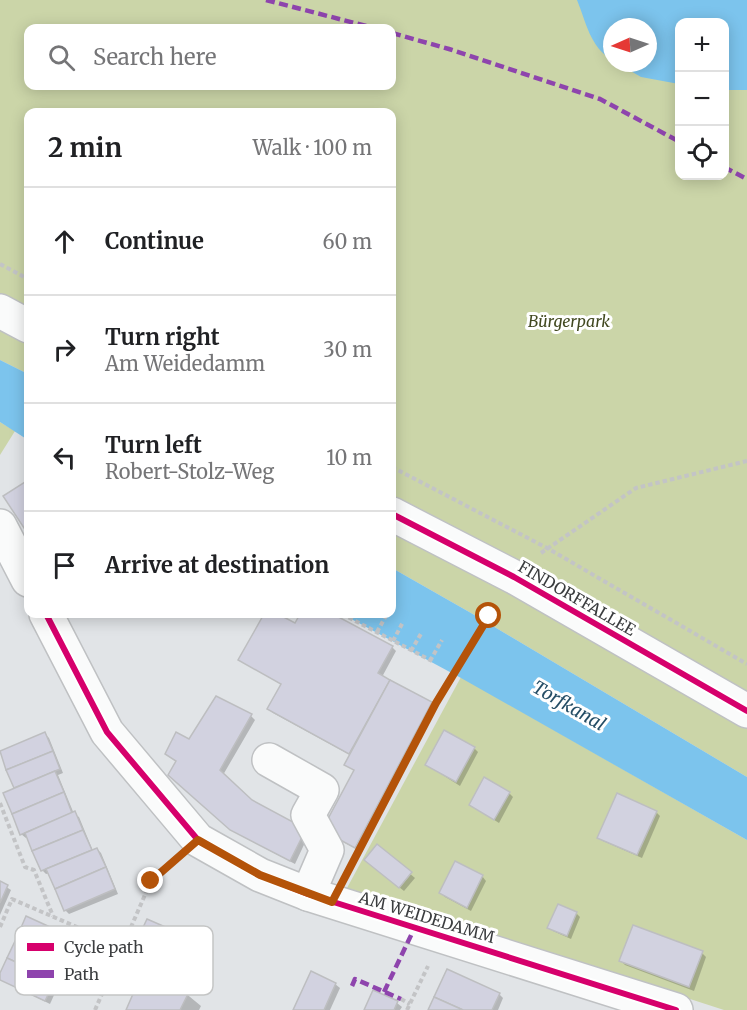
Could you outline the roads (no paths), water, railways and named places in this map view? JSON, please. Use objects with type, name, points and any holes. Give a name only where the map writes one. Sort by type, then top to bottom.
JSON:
[{"type":"street","points":[[0,311],[24,324]]},
{"type":"street","name":"FINDORFFALLEE","points":[[396,516],[514,577],[747,711]]},
{"type":"street","points":[[0,526],[24,572]]},
{"type":"street","name":"AM WEIDEDAMM","points":[[48,618],[107,732],[198,840],[260,875],[308,894],[676,1010]]},
{"type":"street","points":[[269,760],[322,790],[308,815],[327,850],[308,894]]},
{"type":"water","points":[[577,0],[747,0],[747,90],[729,90],[729,18],[675,18],[675,83],[641,77],[632,72],[657,72],[657,18],[603,18],[603,53],[590,33]]},
{"type":"water","points":[[0,360],[24,372],[24,437],[0,422]]},
{"type":"water","name":"Torfkanal","points":[[396,570],[747,777],[747,840],[461,678],[349,618],[396,618]]},
{"type":"park label","name":"Bürgerpark","points":[[569,321]]}]
